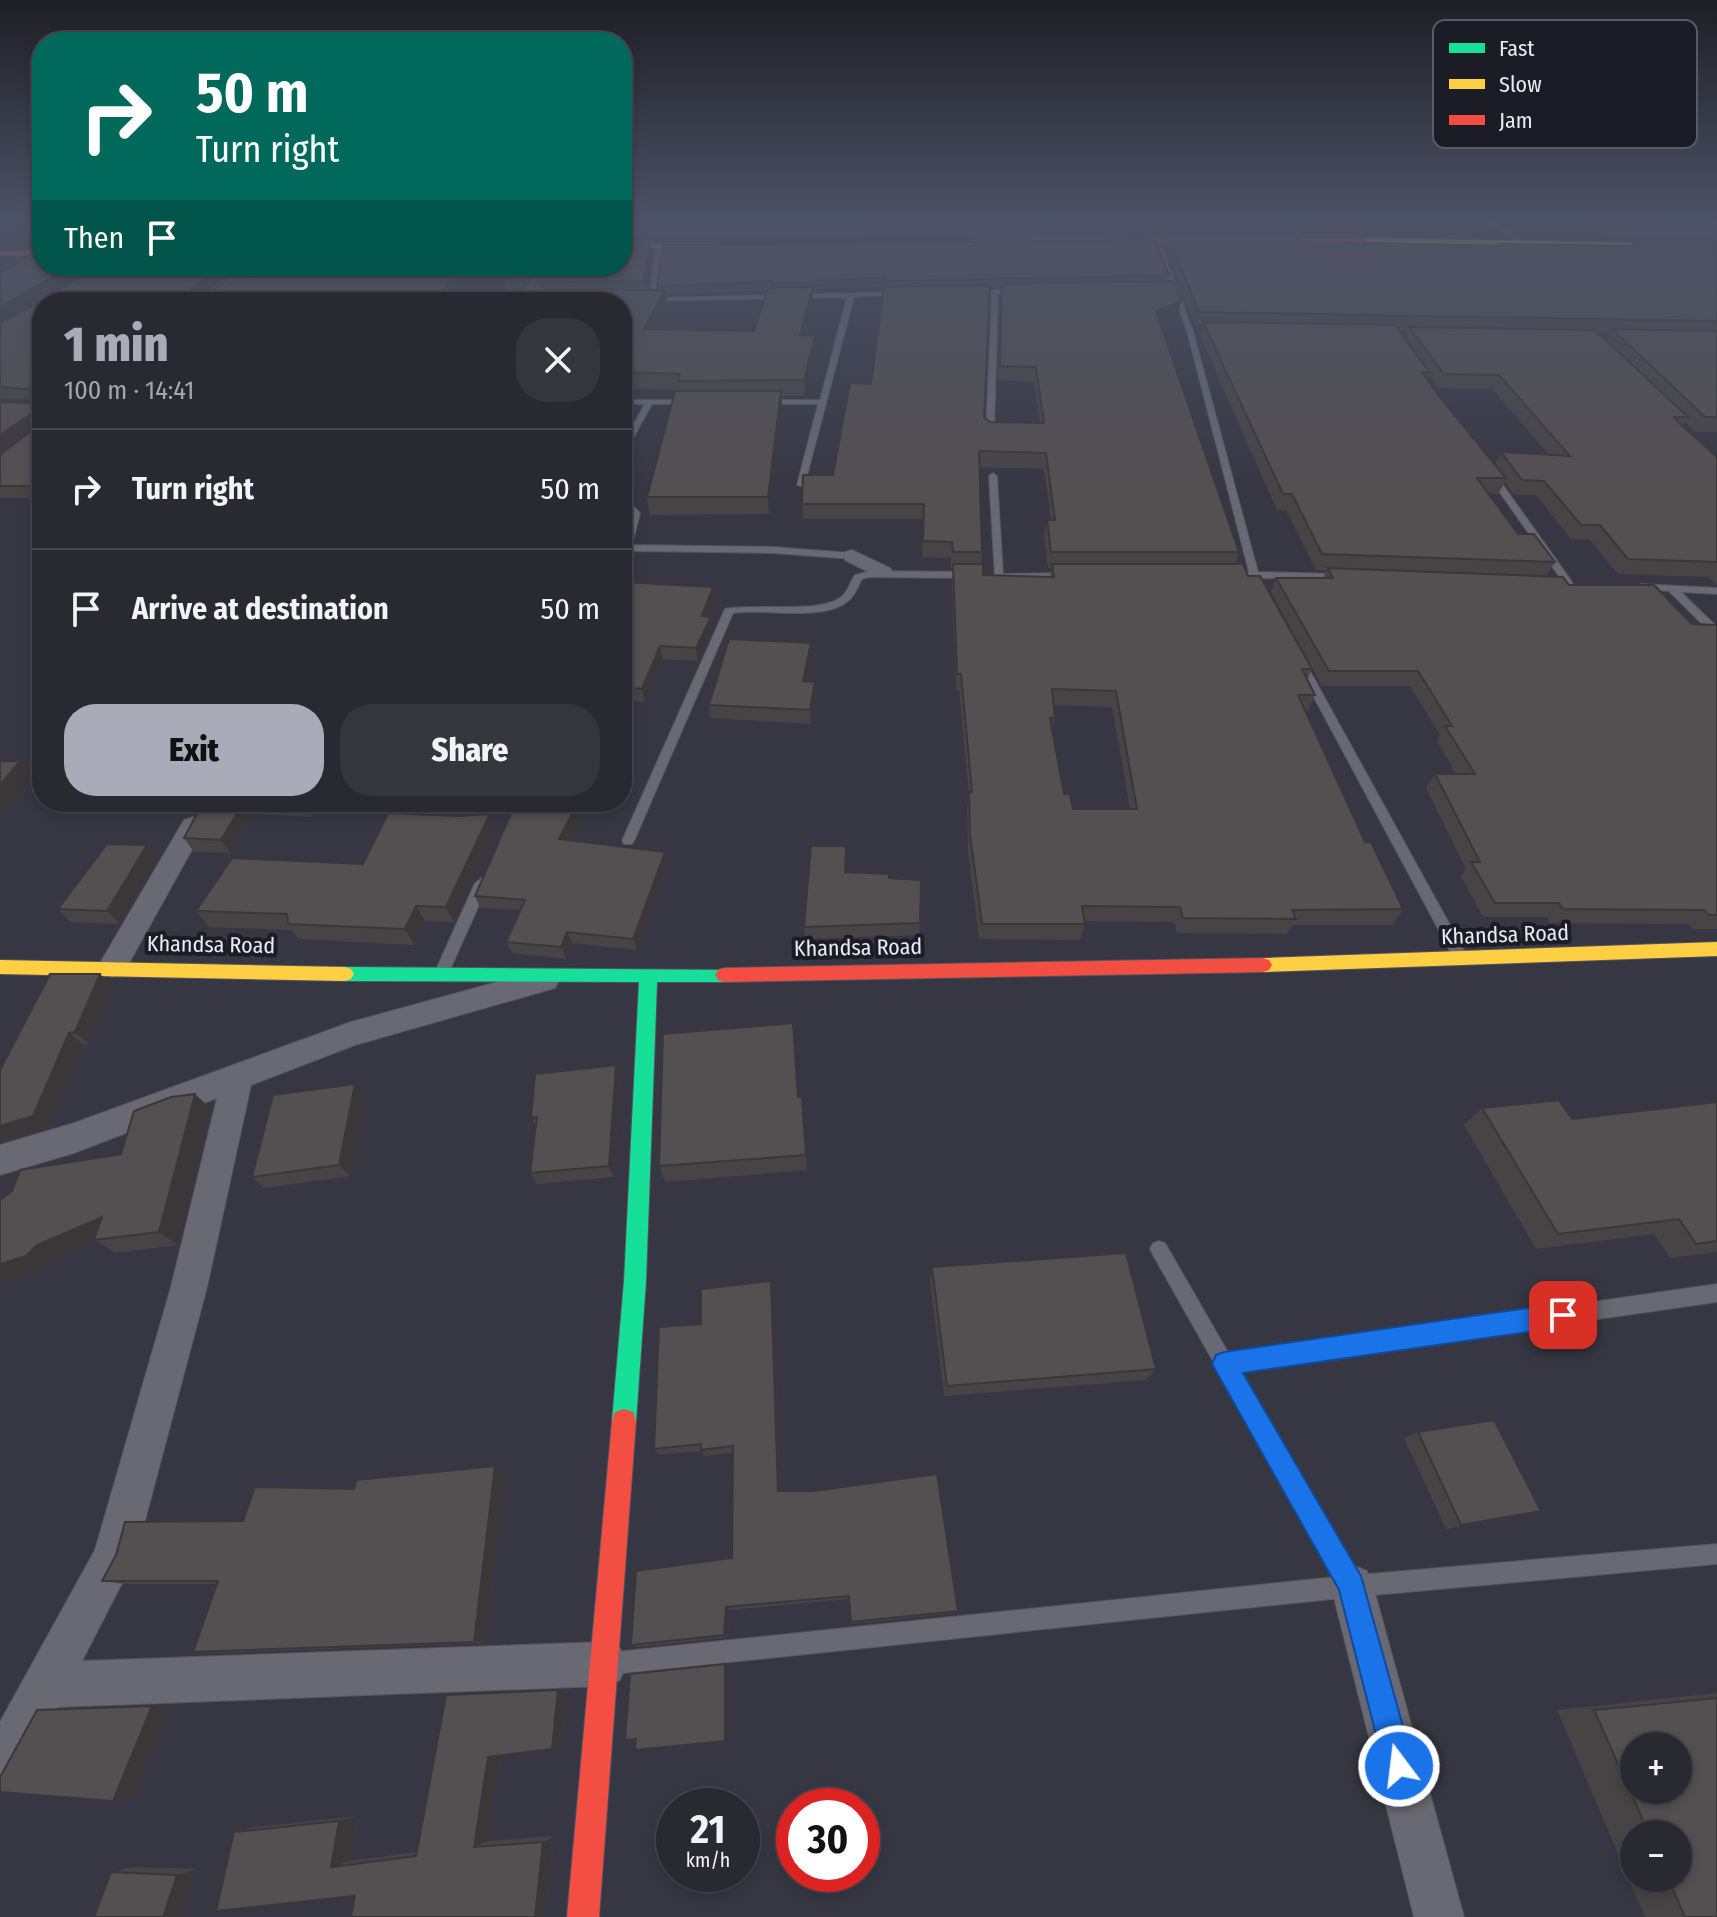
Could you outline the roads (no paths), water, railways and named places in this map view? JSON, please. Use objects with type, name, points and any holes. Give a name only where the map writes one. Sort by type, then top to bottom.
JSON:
[{"type":"street","points":[[852,556],[883,572]]},
{"type":"street","points":[[113,966],[193,826]]},
{"type":"street","name":"Khandsa Road","points":[[0,967],[113,966],[557,977],[1462,961],[1717,949]]},
{"type":"street","points":[[583,1917],[635,1281],[648,975]]},
{"type":"street","points":[[0,1160],[74,1138],[365,1029],[557,977]]},
{"type":"street","points":[[0,1768],[114,1558],[189,1287],[238,1076]]},
{"type":"street","points":[[1352,1586],[1439,1917]]},
{"type":"street","points":[[46,1685],[604,1664]]},
{"type":"lane","points":[[801,485],[847,309]]},
{"type":"lane","points":[[990,432],[994,309]]},
{"type":"lane","points":[[1180,309],[1190,331],[1253,574],[1260,588]]},
{"type":"lane","points":[[1190,331],[1206,332]]},
{"type":"lane","points":[[632,402],[696,402]]},
{"type":"lane","points":[[759,402],[821,402]]},
{"type":"lane","points":[[632,433],[649,403]]},
{"type":"lane","points":[[1481,460],[1569,584]]},
{"type":"lane","points":[[993,476],[998,576]]},
{"type":"lane","points":[[632,509],[636,513],[632,529]]},
{"type":"lane","points":[[632,548],[773,550],[852,556]]},
{"type":"lane","points":[[628,841],[729,611],[747,606],[823,608],[845,600],[858,577],[883,572],[1078,576]]},
{"type":"lane","points":[[1221,574],[1347,577]]},
{"type":"lane","points":[[1553,584],[1583,585]]},
{"type":"lane","points":[[1628,587],[1717,591]]},
{"type":"lane","points":[[1672,589],[1717,633]]},
{"type":"lane","points":[[1297,657],[1462,961]]},
{"type":"lane","points":[[441,974],[491,862]]},
{"type":"lane","points":[[1159,1249],[1352,1586]]},
{"type":"lane","points":[[1224,1364],[1717,1293]]},
{"type":"lane","points":[[604,1664],[1352,1586],[1717,1554]]}]
